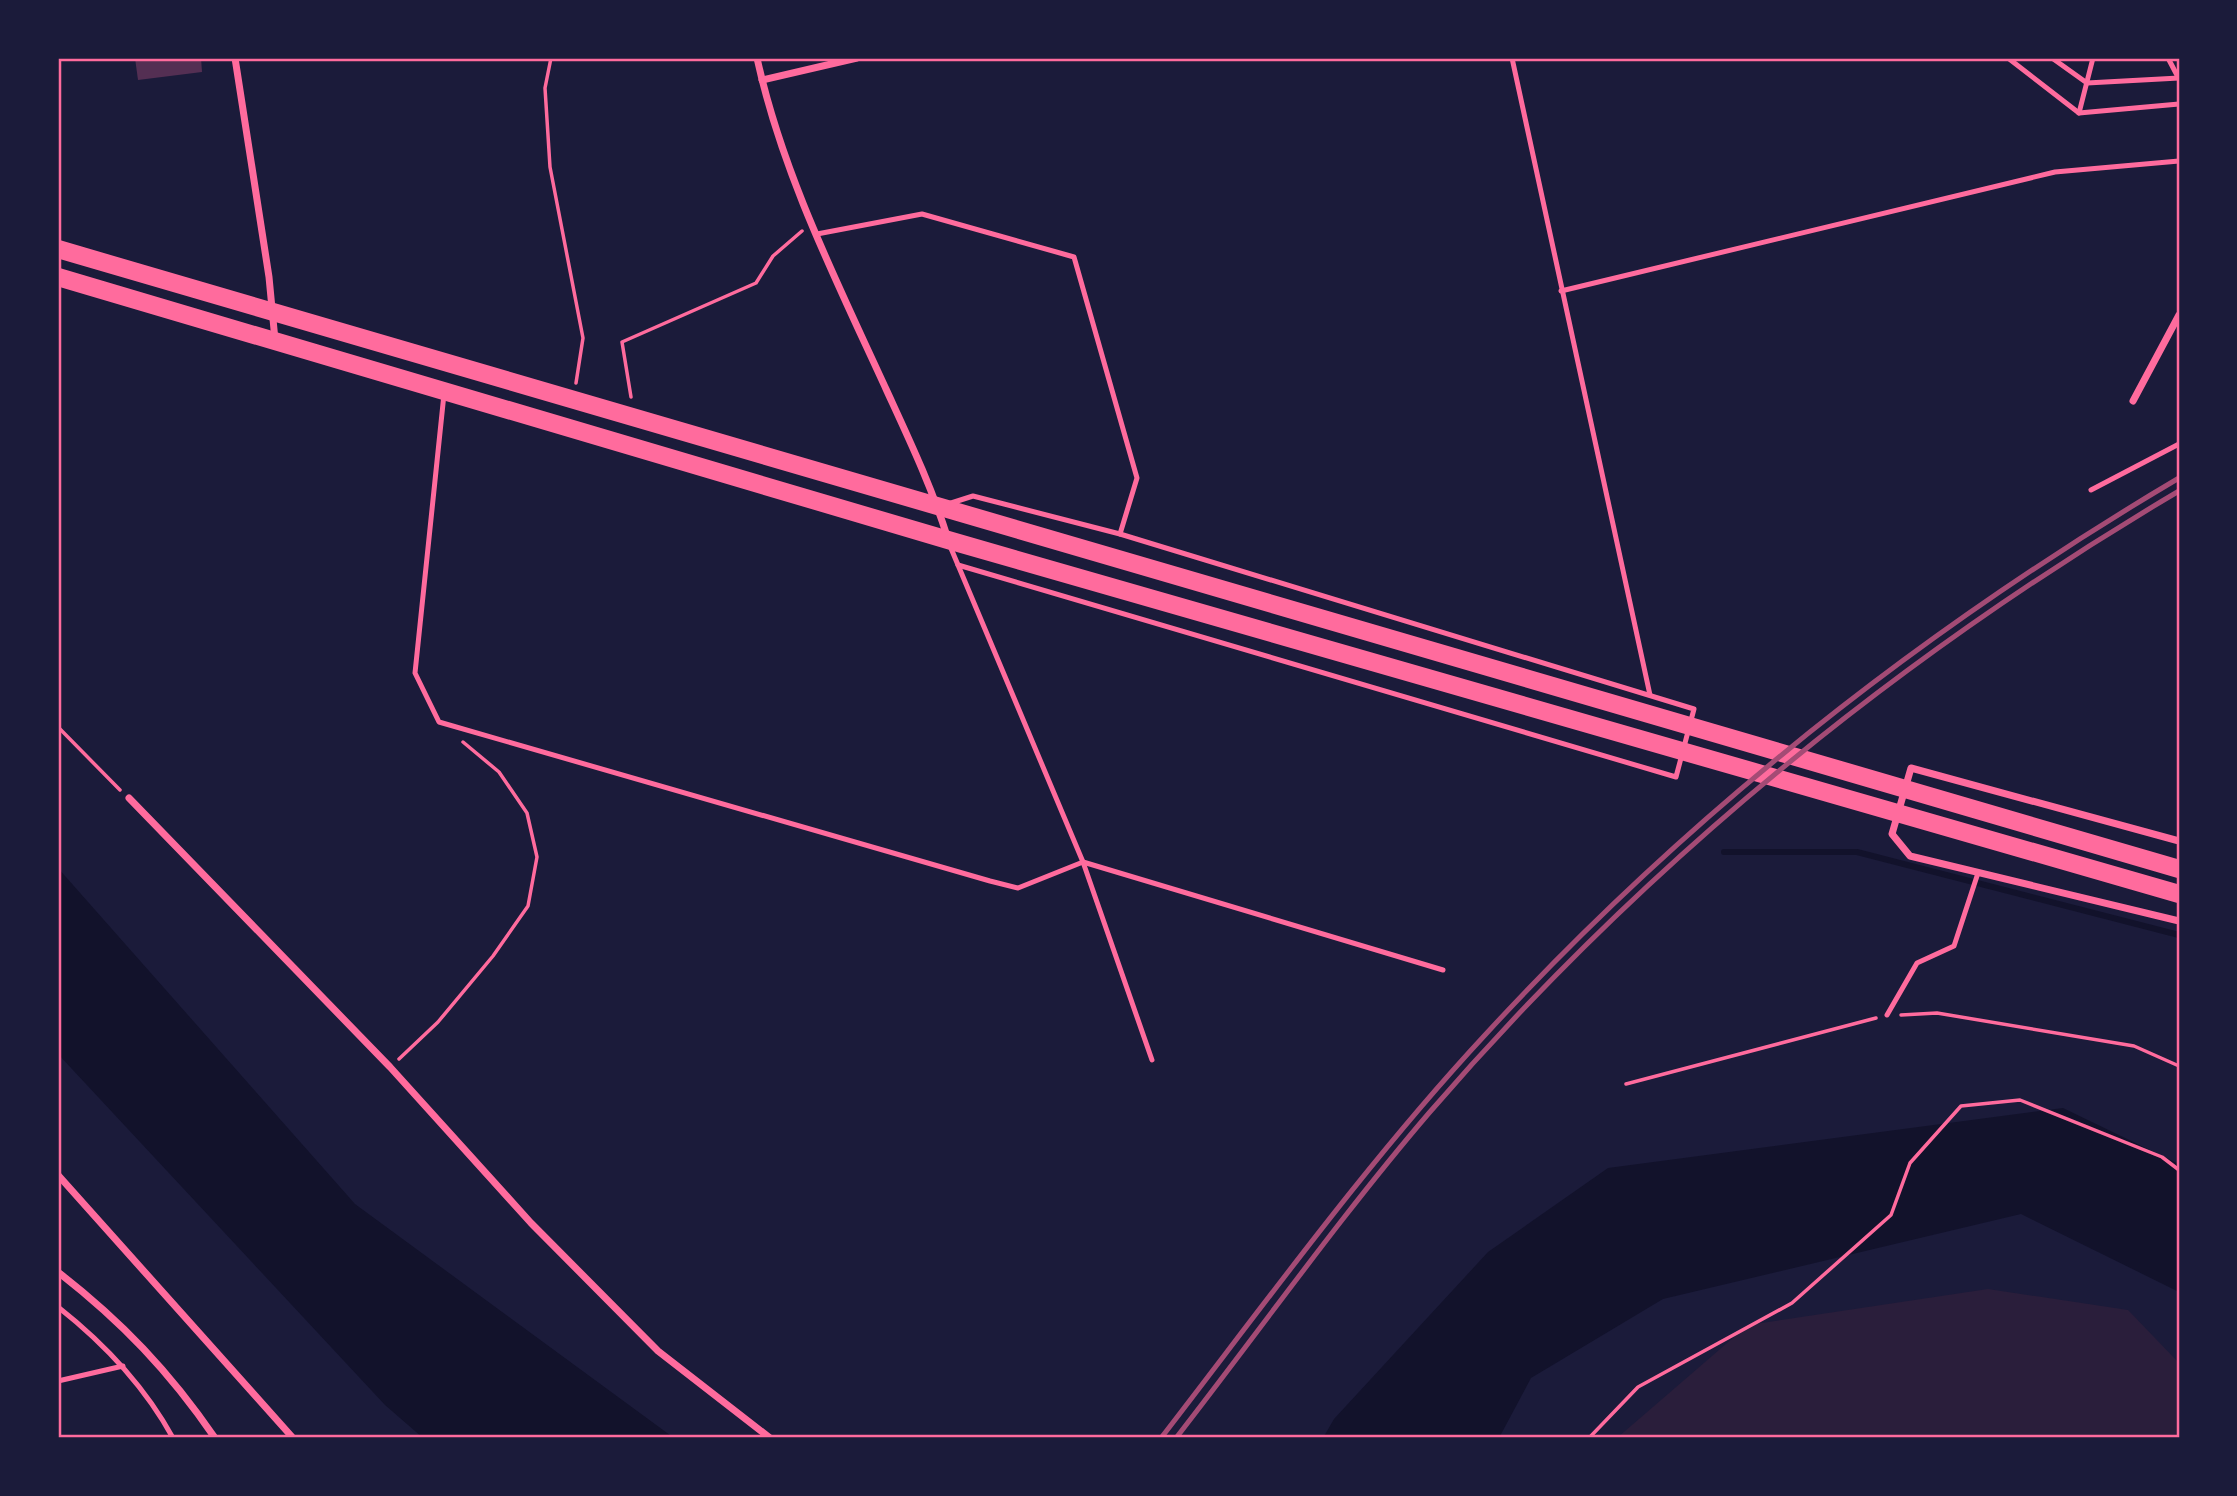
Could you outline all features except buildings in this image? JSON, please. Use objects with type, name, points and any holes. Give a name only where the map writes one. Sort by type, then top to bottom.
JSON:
[{"type":"main road","points":[[58,249],[2179,869]]},
{"type":"main road","points":[[58,277],[948,540],[2179,894]]},
{"type":"main road","points":[[510,410],[517,383]]},
{"type":"street","points":[[235,58],[273,311],[275,341]]},
{"type":"street","points":[[757,58],[768,111],[812,223],[938,507],[948,540]]},
{"type":"street","points":[[762,80],[857,58]]},
{"type":"street","points":[[2133,401],[2179,316]]},
{"type":"street","points":[[2179,841],[1911,768],[1892,834],[1910,856],[2179,921]]},
{"type":"street","points":[[129,798],[390,1068],[531,1223],[658,1351],[770,1438]]},
{"type":"street","points":[[58,1175],[293,1438]]},
{"type":"street","points":[[58,1272],[124,1326],[155,1358],[215,1438]]},
{"type":"lane","points":[[1512,58],[1560,290],[1650,695]]},
{"type":"lane","points":[[2008,58],[2079,113],[2179,104]]},
{"type":"lane","points":[[2052,58],[2087,83],[2179,79],[2168,58]]},
{"type":"lane","points":[[2079,113],[2093,58]]},
{"type":"lane","points":[[1560,290],[2055,172],[2179,161]]},
{"type":"lane","points":[[817,234],[922,214],[1074,257],[1137,478],[1120,534]]},
{"type":"lane","points":[[444,389],[415,673],[439,722],[1018,888],[1083,862],[1443,970]]},
{"type":"lane","points":[[2091,490],[2179,444]]},
{"type":"lane","points":[[938,507],[973,496],[1120,534],[1694,709],[1676,777],[958,565]]},
{"type":"lane","points":[[948,540],[1083,862],[1152,1060]]},
{"type":"lane","points":[[1887,1016],[1917,963],[1954,946],[1978,873]]},
{"type":"lane","points":[[58,1307],[92,1334],[123,1366],[155,1405],[173,1438]]},
{"type":"lane","points":[[58,1381],[123,1366]]},
{"type":"path","points":[[551,58],[545,88],[550,167],[583,338],[574,399]]},
{"type":"path","points":[[634,416],[622,342],[755,283],[773,256],[812,223]]},
{"type":"path","points":[[390,1068],[438,1022],[493,956],[528,906],[537,857],[527,813],[499,772],[439,722]]},
{"type":"path","points":[[58,727],[129,798]]},
{"type":"path","points":[[1626,1084],[1887,1016],[1937,1013],[2134,1046],[2179,1066]]},
{"type":"path","points":[[1589,1438],[1638,1387],[1792,1303],[1891,1215],[1910,1163],[1961,1106],[2020,1100],[2162,1157],[2179,1170]]},
{"type":"shaded area","points":[[58,868],[355,1204],[674,1438],[423,1438],[385,1405],[58,1054]]},
{"type":"shaded area","points":[[2063,1108],[2179,1164],[2179,1292],[2021,1214],[1663,1299],[1531,1378],[1499,1438],[1323,1438],[1334,1419],[1488,1252],[1608,1168]]},
{"type":"shaded area","points":[[1988,1289],[2128,1310],[2179,1363],[2179,1438],[1617,1438],[1748,1325]]},
{"type":"waterway","points":[[1724,852],[1857,852],[2179,935]]},
{"type":"railway","points":[[1161,1438],[1318,1233],[1442,1083],[1562,954],[1643,877],[1726,802],[1811,731],[1900,663],[1991,598],[2179,478]]},
{"type":"railway","points":[[1176,1438],[1396,1152],[1511,1022],[1597,935],[1686,851],[1779,771],[1875,695],[1973,623],[2075,555],[2179,491]]}]
